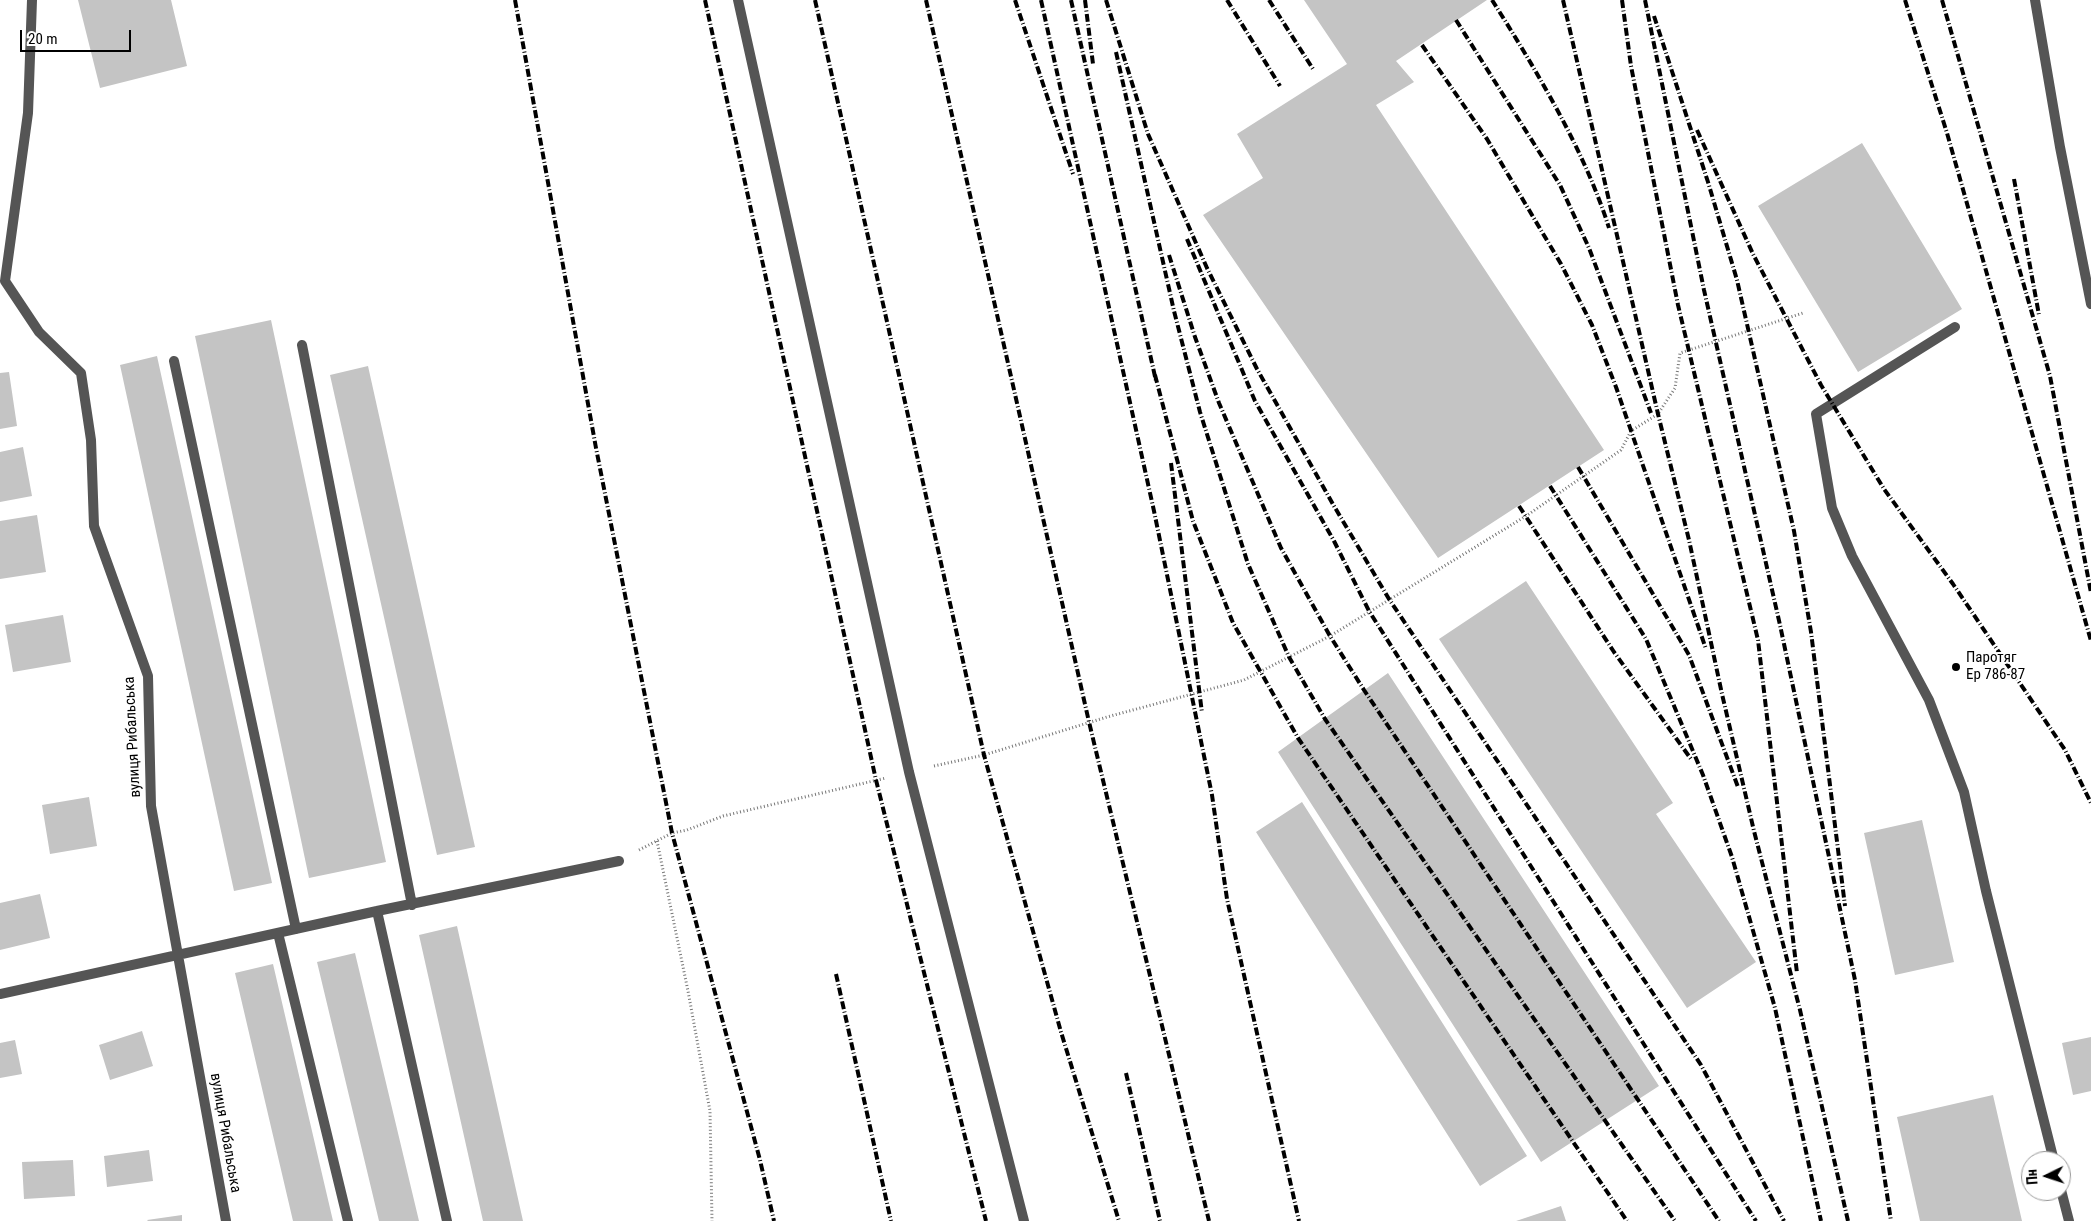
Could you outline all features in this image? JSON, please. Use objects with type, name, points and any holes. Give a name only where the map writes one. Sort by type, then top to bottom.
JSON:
[{"type":"lane","points":[[3,282],[28,113],[32,0]]},
{"type":"lane","points":[[738,0],[909,772],[1024,1221]]},
{"type":"lane","points":[[2035,0],[2060,147],[2091,304]]},
{"type":"lane","name":"вулиця Рибальська","points":[[3,282],[39,332],[80,373],[91,440],[94,526],[148,676],[151,806],[226,1221]]},
{"type":"lane","points":[[1955,327],[1816,414],[1832,508],[1852,556],[1929,700],[1964,792],[1986,891],[2051,1151]]},
{"type":"lane","points":[[302,345],[412,905]]},
{"type":"lane","points":[[174,361],[296,929]]},
{"type":"lane","points":[[0,994],[377,911],[618,861]]},
{"type":"lane","points":[[377,911],[447,1221]]},
{"type":"lane","points":[[278,933],[348,1221]]},
{"type":"lane","points":[[2064,1201],[2069,1221]]},
{"type":"path","points":[[618,861],[672,833],[687,830],[723,816],[984,755],[1107,717],[1244,680],[1316,644],[1526,516],[1621,450],[1631,431],[1658,414],[1675,388],[1680,354],[1803,313]]},
{"type":"path","points":[[657,841],[688,991],[710,1112],[712,1221]]},
{"type":"building","points":[[78,0],[171,0],[187,66],[100,88]]},
{"type":"building","points":[[1304,0],[1487,0],[1396,61],[1414,82],[1376,105],[1604,450],[1438,558],[1203,215],[1263,178],[1237,134],[1347,64]]},
{"type":"building","points":[[1862,143],[1962,309],[1858,372],[1758,206]]},
{"type":"building","points":[[271,320],[386,862],[309,878],[195,336]]},
{"type":"building","points":[[157,356],[272,883],[234,891],[120,365]]},
{"type":"building","points":[[368,366],[475,847],[437,855],[330,375]]},
{"type":"building","points":[[9,372],[17,426],[0,429],[0,373]]},
{"type":"building","points":[[23,447],[32,496],[0,502],[0,452]]},
{"type":"building","points":[[37,515],[46,572],[0,579],[0,521]]},
{"type":"building","points":[[1526,581],[1673,803],[1656,814],[1756,962],[1687,1008],[1439,639]]},
{"type":"building","points":[[63,615],[71,662],[13,672],[5,625]]},
{"type":"building","points":[[1388,673],[1659,1086],[1541,1162],[1278,752]]},
{"type":"building","points":[[89,797],[97,846],[50,854],[42,805]]},
{"type":"building","points":[[1302,802],[1527,1156],[1480,1186],[1256,832]]},
{"type":"building","points":[[1922,820],[1954,962],[1895,975],[1864,833]]},
{"type":"building","points":[[40,894],[50,938],[0,950],[0,903]]},
{"type":"building","points":[[457,926],[523,1221],[483,1221],[419,935]]},
{"type":"building","points":[[355,953],[419,1221],[379,1221],[317,962]]},
{"type":"building","points":[[273,964],[333,1221],[293,1221],[235,973]]},
{"type":"building","points":[[142,1031],[153,1066],[110,1080],[99,1045]]},
{"type":"building","points":[[2091,1037],[2091,1091],[2073,1095],[2062,1043]]},
{"type":"building","points":[[15,1040],[22,1074],[0,1078],[0,1043]]},
{"type":"building","points":[[1993,1095],[2022,1221],[1920,1221],[1897,1117]]},
{"type":"building","points":[[149,1150],[153,1181],[107,1187],[104,1156]]},
{"type":"building","points":[[73,1160],[75,1196],[24,1199],[22,1162]]},
{"type":"building","points":[[1561,1206],[1566,1221],[1516,1221]]},
{"type":"building","points":[[182,1215],[182,1221],[147,1220]]},
{"type":"railway","points":[[515,0],[596,448],[672,833],[760,1160],[774,1221]]},
{"type":"railway","points":[[705,0],[876,780],[986,1221]]},
{"type":"railway","points":[[815,0],[984,755],[1061,1032],[1119,1221]]},
{"type":"railway","points":[[926,0],[1089,722],[1209,1221]]},
{"type":"railway","points":[[1015,0],[1073,174]]},
{"type":"railway","points":[[1041,0],[1154,511],[1212,795],[1227,899],[1299,1221]]},
{"type":"railway","points":[[1071,0],[1156,381]]},
{"type":"railway","points":[[1085,0],[1093,64]]},
{"type":"railway","points":[[1106,0],[1148,134],[1207,268],[1257,369],[1389,599],[1701,1065],[1784,1221]]},
{"type":"railway","points":[[1227,0],[1280,86]]},
{"type":"railway","points":[[1269,0],[1313,69]]},
{"type":"railway","points":[[1492,0],[1542,82],[1573,140],[1587,169],[1609,228]]},
{"type":"railway","points":[[1563,0],[1658,414],[1689,540],[1722,694],[1754,831],[1800,1010],[1848,1221]]},
{"type":"railway","points":[[1622,0],[1631,66],[1678,305],[1758,640],[1797,973]]},
{"type":"railway","points":[[1645,0],[1704,290],[1780,625],[1855,980],[1891,1221]]},
{"type":"railway","points":[[1905,0],[1947,133],[2091,641]]},
{"type":"railway","points":[[1942,0],[2050,376],[2091,593]]},
{"type":"railway","points":[[1654,16],[1708,182],[1737,280],[1794,531],[1811,632],[1845,906]]},
{"type":"railway","points":[[1456,20],[1560,185],[1589,248],[1651,413]]},
{"type":"railway","points":[[1422,45],[1487,139],[1561,264],[1592,325],[1616,387],[1706,649]]},
{"type":"railway","points":[[1116,52],[1174,311],[1200,412],[1248,564],[1289,657],[1325,719],[1675,1221]]},
{"type":"railway","points":[[1697,130],[1753,254],[1821,385],[1884,489],[1953,584],[2065,750],[2091,803]]},
{"type":"railway","points":[[2014,179],[2039,315]]},
{"type":"railway","points":[[1187,239],[1255,401],[1334,541],[1369,611],[1756,1221]]},
{"type":"railway","points":[[1169,255],[1195,337],[1219,403],[1281,548],[1330,636],[1364,690],[1719,1221]]},
{"type":"railway","points":[[1155,375],[1193,521],[1233,623],[1298,738],[1627,1221]]},
{"type":"railway","points":[[1171,463],[1202,713]]},
{"type":"railway","points":[[1578,467],[1689,655],[1738,787]]},
{"type":"railway","points":[[1550,486],[1646,639],[1703,775],[1732,857],[1775,1008],[1821,1221]]},
{"type":"railway","points":[[1519,506],[1614,652],[1691,759]]},
{"type":"railway","points":[[836,974],[891,1221]]},
{"type":"railway","points":[[1126,1073],[1160,1221]]},
{"type":"place","name":"Паротяг Ер 786-87","points":[[1956,667]]}]
